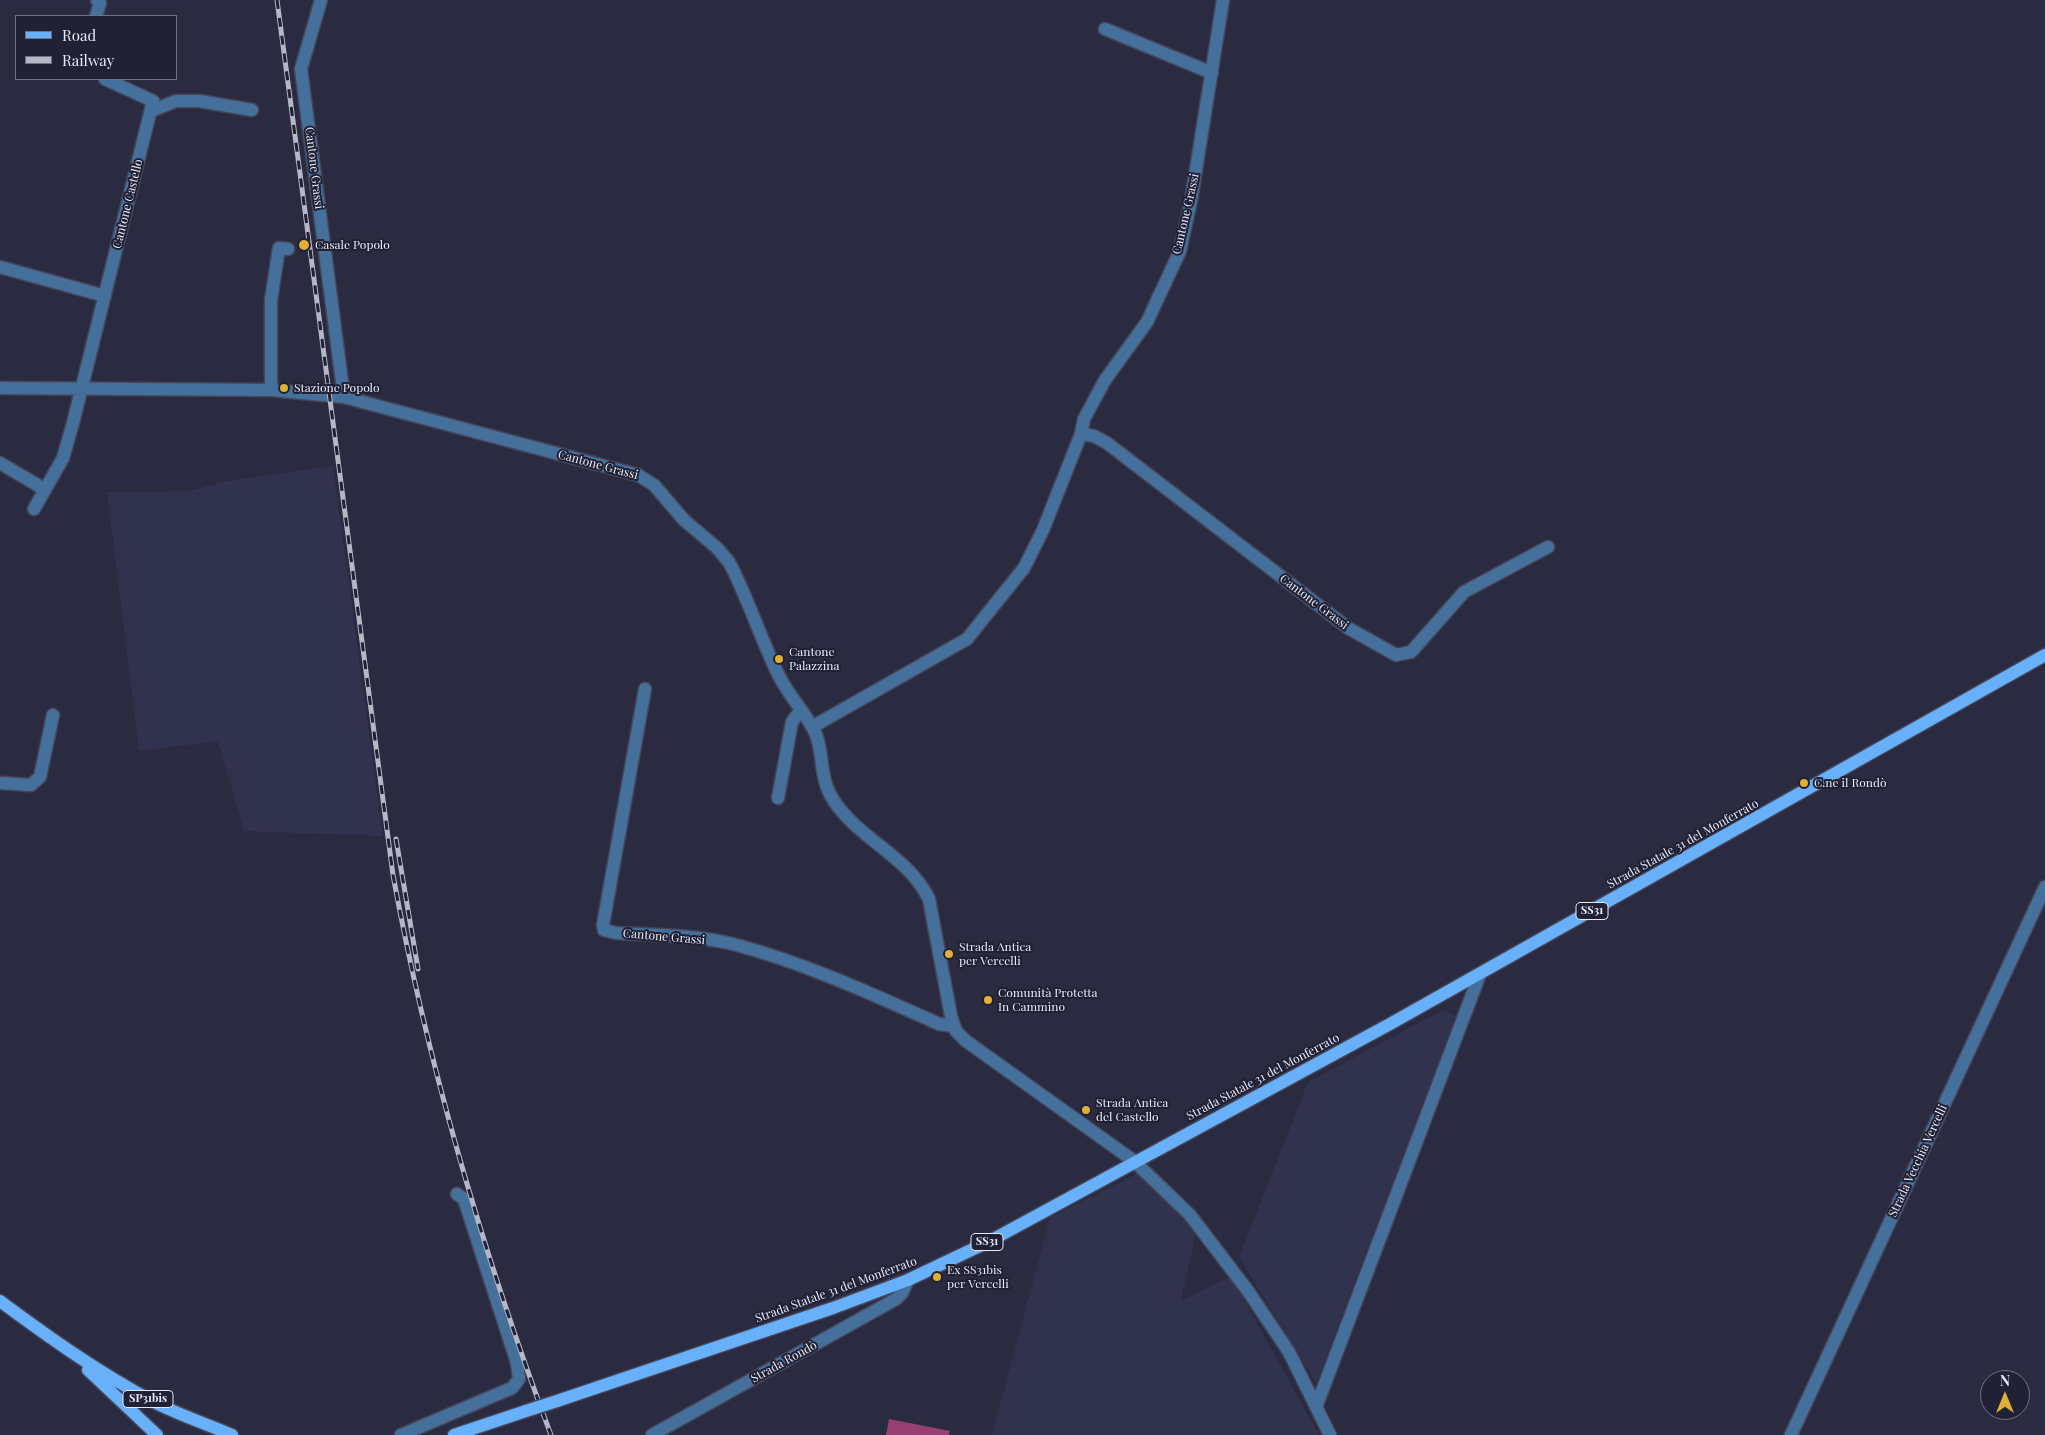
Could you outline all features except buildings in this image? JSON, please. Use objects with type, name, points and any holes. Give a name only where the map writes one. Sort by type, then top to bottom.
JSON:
[{"type":"main road","name":"Strada Statale 31 del Monferrato","points":[[454,1435],[833,1308],[908,1280],[988,1242],[1480,974],[2045,655]]},
{"type":"main road","name":"SP31bis","points":[[0,1301],[70,1352],[156,1403],[232,1435]]},
{"type":"main road","name":"SP31bis","points":[[70,1352],[157,1435]]},
{"type":"main road","points":[[223,1435],[232,1435]]},
{"type":"street","points":[[96,15],[100,3],[97,0]]},
{"type":"street","name":"Cantone Grassi","points":[[321,0],[301,69],[340,396],[647,479],[684,520],[717,548],[729,562],[779,675],[800,711],[812,727],[818,740],[825,784],[835,803],[852,821],[905,866],[924,888],[930,899],[954,1026],[939,1024],[806,967],[732,944],[701,939],[616,933],[604,930],[603,925],[645,689]]},
{"type":"street","name":"Cantone Grassi","points":[[812,727],[968,640],[1024,568],[1043,530],[1081,434],[1088,411],[1105,380],[1147,322],[1180,251],[1224,0]]},
{"type":"street","points":[[1105,28],[1212,73]]},
{"type":"street","points":[[107,80],[153,101],[151,111]]},
{"type":"street","points":[[151,111],[176,101],[200,101],[252,110]]},
{"type":"street","name":"Cantone Castello","points":[[34,509],[63,458],[151,111]]},
{"type":"street","points":[[271,390],[271,300],[279,248],[288,249]]},
{"type":"street","points":[[0,267],[104,296]]},
{"type":"street","points":[[0,388],[271,390],[340,396]]},
{"type":"street","name":"Cantone Grassi","points":[[1081,434],[1094,436],[1106,444],[1348,628],[1396,655],[1411,652],[1464,592],[1548,548]]},
{"type":"street","points":[[0,463],[44,489]]},
{"type":"street","points":[[778,798],[792,722],[800,711]]},
{"type":"street","points":[[0,783],[31,785],[40,777],[53,715]]},
{"type":"street","name":"Strada Vecchia Vercelli","points":[[1791,1435],[2045,887]]},
{"type":"street","points":[[1316,1407],[1480,974]]},
{"type":"street","points":[[954,1026],[966,1041],[1134,1161],[1190,1216],[1248,1292],[1288,1352],[1330,1435]]},
{"type":"street","points":[[402,1435],[512,1388],[519,1379],[517,1364],[464,1199],[457,1194]]},
{"type":"street","name":"Strada Rondò","points":[[652,1435],[896,1299],[902,1293],[908,1280]]},
{"type":"shaded area","points":[[333,466],[383,836],[244,831],[218,741],[139,751],[107,492],[190,491],[226,481]]},
{"type":"shaded area","points":[[1443,1010],[1456,1016],[1316,1383],[1239,1257],[1308,1082]]},
{"type":"shaded area","points":[[1138,1173],[1196,1232],[1181,1301],[1231,1276],[1319,1435],[992,1435],[1050,1218]]},
{"type":"shaded area","points":[[889,1419],[950,1431],[949,1435],[886,1435]]},
{"type":"railway","points":[[277,0],[393,875],[407,946],[440,1088],[480,1228],[526,1367],[551,1435]]},
{"type":"railway","points":[[396,839],[418,969]]},
{"type":"place","name":"Casale Popolo","points":[[304,245]]},
{"type":"place","name":"Stazione Popolo","points":[[284,388]]},
{"type":"place","name":"Cantone Palazzina","points":[[779,659]]},
{"type":"place","name":"C.ne il Rondò","points":[[1804,783]]},
{"type":"place","name":"Strada Antica per Vercelli","points":[[949,954]]},
{"type":"place","name":"Comunità Protetta In Cammino","points":[[988,1000]]},
{"type":"place","name":"Strada Antica del Castello","points":[[1086,1110]]},
{"type":"place","name":"Ex SS31bis per Vercelli","points":[[937,1277]]}]
